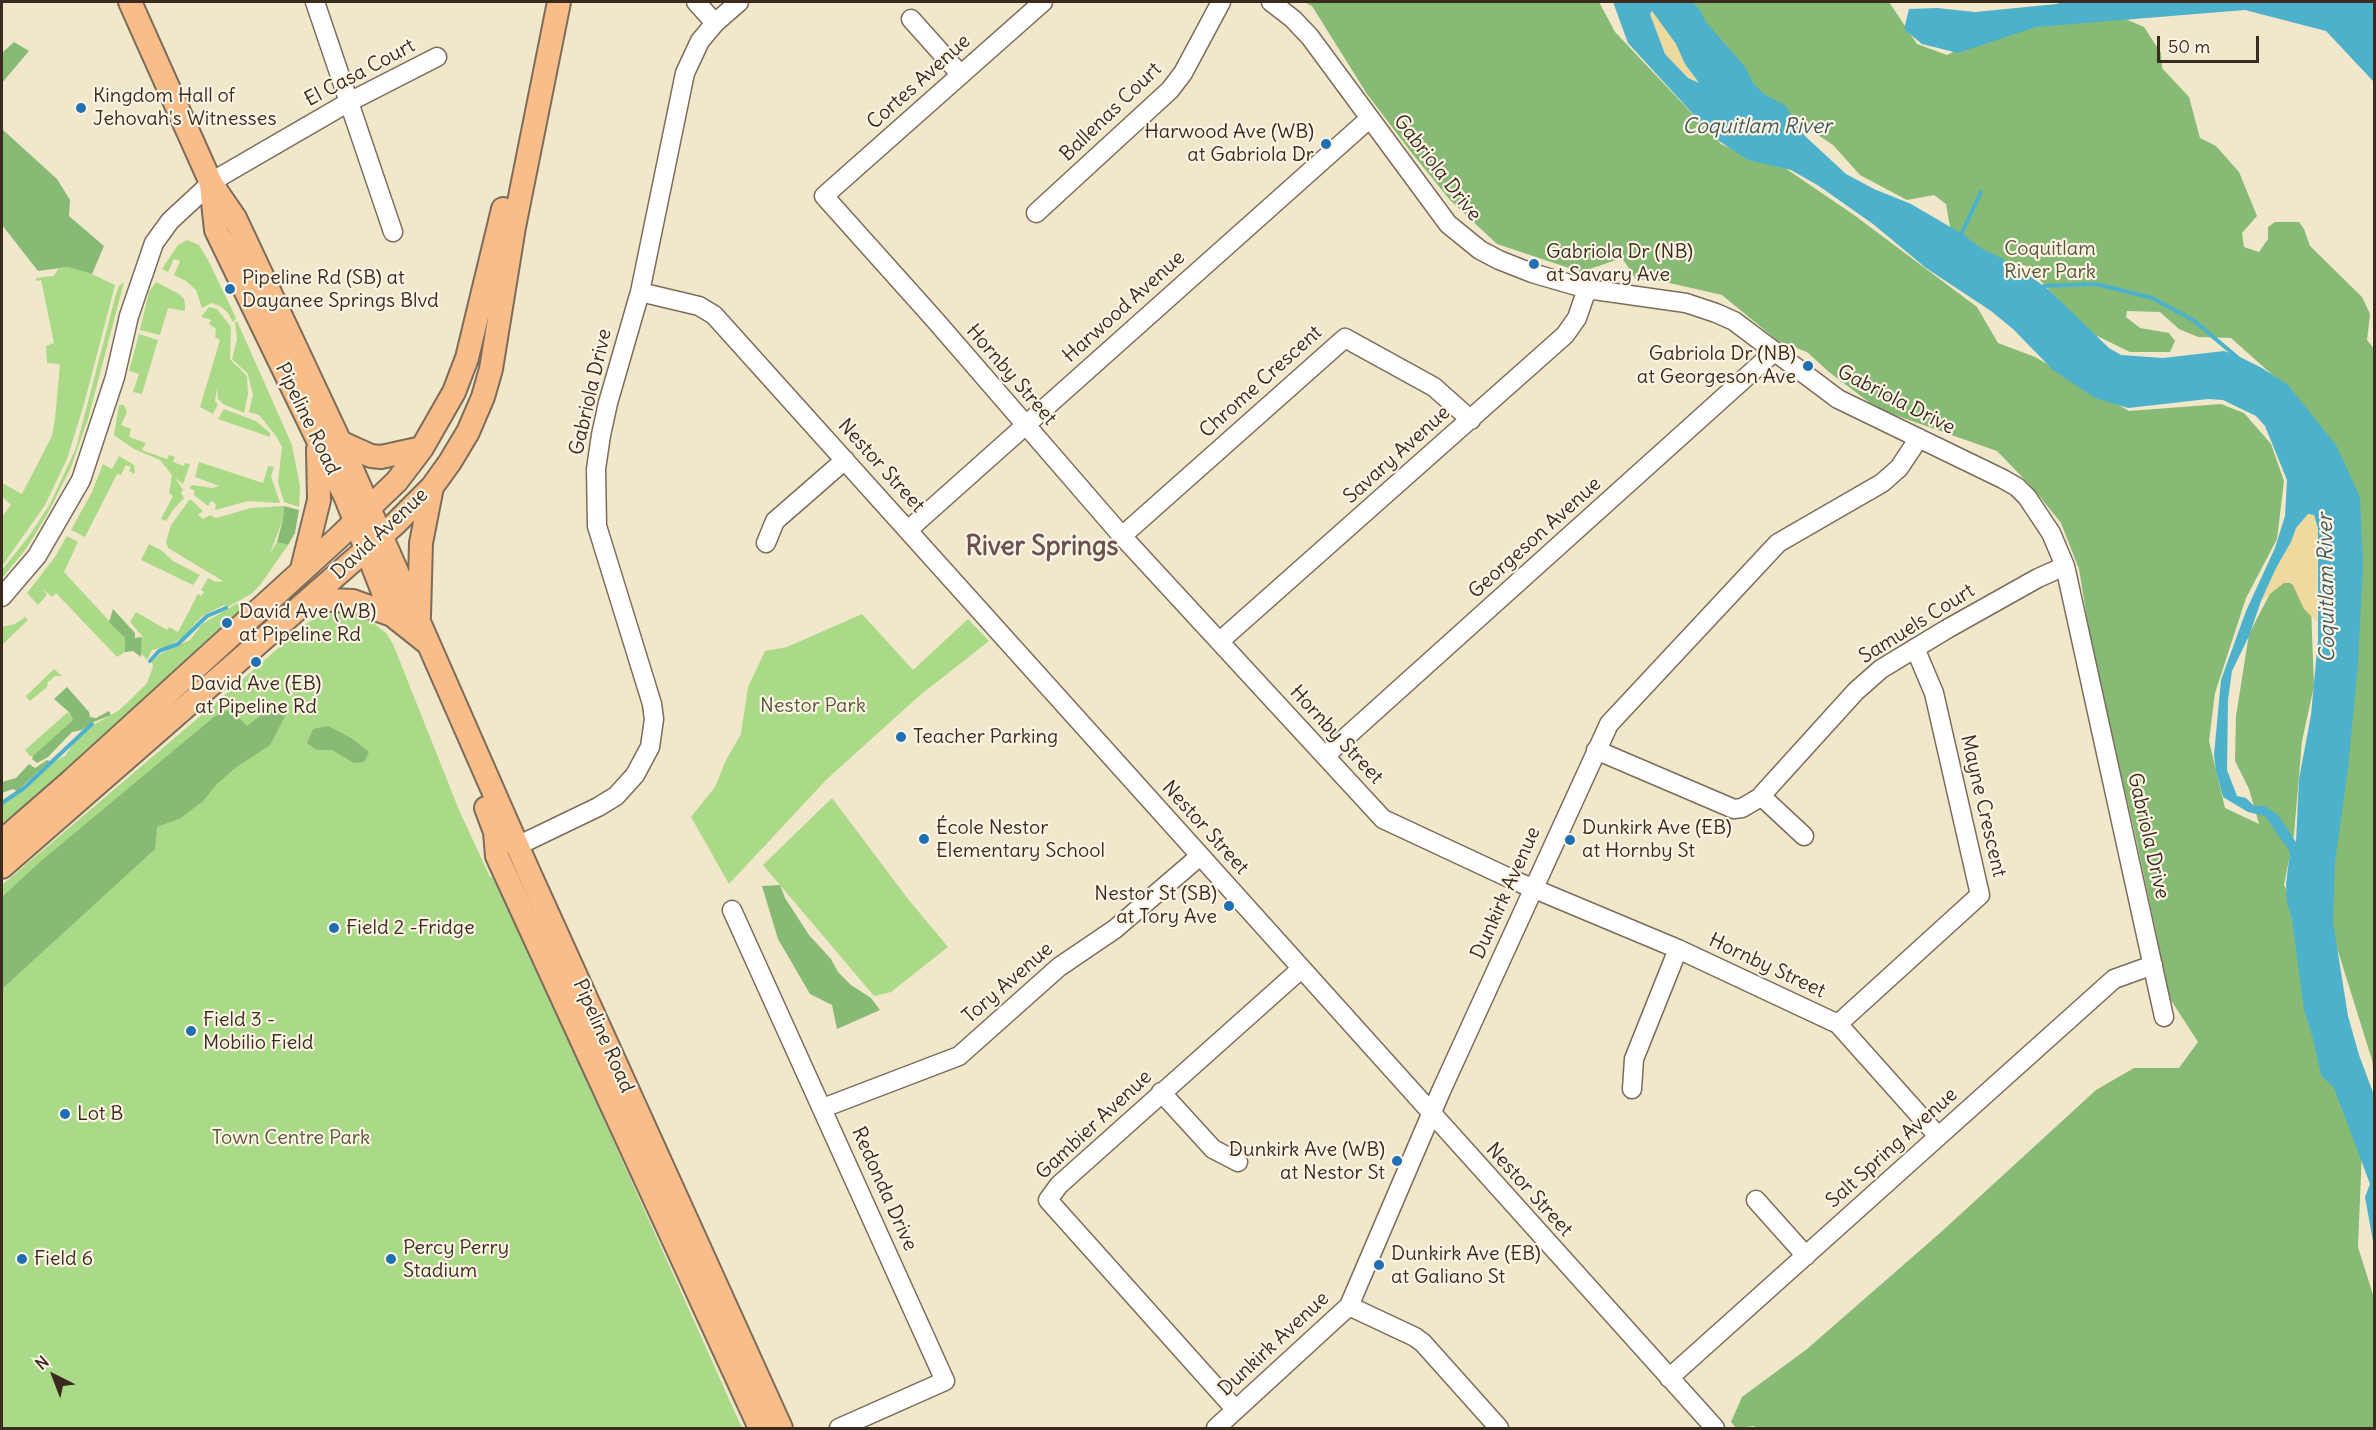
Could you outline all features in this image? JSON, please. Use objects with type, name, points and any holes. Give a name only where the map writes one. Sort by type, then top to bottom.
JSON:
[{"type":"main road","name":"Pipeline Road","points":[[130,2],[211,183],[216,230],[329,443],[346,498],[362,516],[374,543],[418,621],[477,755],[507,851],[760,1428]]},
{"type":"main road","name":"David Avenue","points":[[2,841],[362,516],[397,481],[422,448],[454,392],[467,358],[505,202],[544,2]]},
{"type":"main road","name":"David Avenue","points":[[2,867],[374,543],[432,487],[450,462],[468,432],[483,397],[491,369],[514,227],[559,2]]},
{"type":"main road","points":[[302,569],[319,500],[329,443],[381,457],[422,448]]},
{"type":"main road","points":[[418,621],[422,543],[432,487]]},
{"type":"main road","name":"Pipeline Road","points":[[374,543],[392,615],[426,642]]},
{"type":"main road","points":[[309,599],[353,601],[392,615]]},
{"type":"main road","name":"Pipeline Road","points":[[507,851],[781,1428]]},
{"type":"street","points":[[315,2],[393,232]]},
{"type":"street","points":[[696,2],[715,23]]},
{"type":"street","name":"Gabriola Drive","points":[[507,851],[616,796],[641,766],[652,738],[654,719],[652,704],[597,526],[596,469],[601,435],[640,292],[685,73],[694,50],[715,23],[739,2]]},
{"type":"street","name":"Cortes Avenue","points":[[824,196],[1043,2]]},
{"type":"street","name":"Ballenas Court","points":[[1036,213],[1170,90],[1183,74],[1221,2]]},
{"type":"street","name":"Gabriola Drive","points":[[1271,2],[1293,19],[1310,37],[1448,224],[1465,240],[1499,260],[1532,273],[1587,289],[1699,306],[1734,321],[1838,399],[2017,487],[2041,515],[2065,566],[2164,1017]]},
{"type":"street","points":[[912,19],[961,75]]},
{"type":"street","name":"El Casa Court","points":[[2,597],[38,556],[81,480],[115,377],[129,316],[154,243],[170,221],[211,183],[349,102],[437,57]]},
{"type":"street","name":"Harwood Avenue","points":[[908,530],[1369,119]]},
{"type":"street","name":"Hornby Street","points":[[824,196],[1198,622],[1220,641],[1383,819],[1533,888],[1678,949],[1838,1024],[1938,1136]]},
{"type":"street","name":"Savary Avenue","points":[[1220,641],[1565,335],[1576,318],[1587,289]]},
{"type":"street","name":"Nestor Street","points":[[640,292],[699,306],[714,315],[1715,1428]]},
{"type":"street","name":"Chrome Crescent","points":[[1122,536],[1345,338],[1434,387],[1471,420]]},
{"type":"street","name":"Georgeson Avenue","points":[[1324,756],[1774,352]]},
{"type":"street","name":"Dunkirk Avenue","points":[[1215,1428],[1348,1306],[1431,1114],[1609,724],[1778,543],[1882,483],[1899,468],[1919,438]]},
{"type":"street","points":[[766,543],[776,521],[845,460]]},
{"type":"street","name":"Samuels Court","points":[[1596,750],[1734,809],[1749,805],[1761,796],[1856,691],[1881,669],[2038,578],[2065,566]]},
{"type":"street","name":"Mayne Crescent","points":[[1838,1024],[1980,895],[1934,693],[1915,648]]},
{"type":"street","points":[[1761,796],[1804,836]]},
{"type":"street","name":"Tory Avenue","points":[[823,1108],[959,1056],[1059,967],[1115,929],[1200,856]]},
{"type":"street","name":"Redonda Drive","points":[[732,910],[945,1381],[839,1428]]},
{"type":"street","points":[[1632,1089],[1634,1059],[1678,949]]},
{"type":"street","name":"Salt Spring Avenue","points":[[1669,1378],[2114,980],[2154,965]]},
{"type":"street","name":"Gambier Avenue","points":[[1236,1410],[1048,1200],[1059,1185],[1301,969]]},
{"type":"street","points":[[1161,1092],[1213,1149],[1238,1162]]},
{"type":"street","points":[[1756,1200],[1806,1256]]},
{"type":"street","points":[[1348,1306],[1415,1337],[1423,1343],[1499,1428]]},
{"type":"green space","name":"Coquitlam River Park","points":[[1304,2],[1599,2],[1615,32],[1721,144],[1754,159],[1785,168],[1854,215],[1977,307],[1998,343],[2035,357],[2129,411],[2221,404],[2244,413],[2271,444],[2284,481],[2277,539],[2246,598],[2215,693],[2209,741],[2225,808],[2259,824],[2249,789],[2235,761],[2236,716],[2249,634],[2275,584],[2284,578],[2293,585],[2311,607],[2314,686],[2302,741],[2294,834],[2284,885],[2300,916],[2362,1150],[2358,1247],[2374,1298],[2374,1428],[1756,1428],[1754,1426],[1736,1428],[1731,1422],[1742,1397],[1807,1349],[1940,1233],[2096,1090],[2134,1068],[2179,1068],[2198,1042],[2165,991],[2157,937],[2136,838],[2092,649],[2079,569],[2061,523],[2032,487],[1997,451],[1878,409],[1829,372],[1807,352],[1778,341],[1722,295],[1661,281],[1636,279],[1622,258],[1581,272],[1497,244],[1450,200],[1411,152],[1367,94],[1312,6]]},
{"type":"green space","points":[[1681,2],[1889,2],[1917,44],[1947,55],[1977,40],[2008,31],[2114,14],[2144,27],[2161,53],[2162,68],[2189,97],[2200,138],[2216,146],[2239,172],[2257,216],[2242,233],[2244,247],[2259,252],[2268,239],[2268,227],[2275,222],[2299,222],[2310,246],[2362,297],[2370,314],[2367,340],[2374,349],[2374,1076],[2372,1060],[2333,935],[2321,849],[2352,654],[2286,387],[2231,338],[2198,337],[2179,329],[2160,312],[2127,311],[2126,317],[2140,328],[2169,333],[2175,341],[2170,352],[2130,352],[2087,331],[2027,266],[1986,256],[1951,233],[1946,204],[1934,195],[1907,200],[1860,175],[1833,145],[1765,100]]},
{"type":"green space","points":[[14,42],[29,51],[2,83],[2,53]]},
{"type":"green space","points":[[2,129],[57,179],[70,200],[69,216],[104,246],[92,274],[68,267],[38,271],[2,225]]},
{"type":"green space","points":[[187,240],[199,245],[208,260],[236,318],[233,322],[220,306],[211,303],[202,308],[196,290],[186,281],[174,275],[180,261],[174,259],[168,272],[162,269],[178,245]]},
{"type":"green space","points":[[68,267],[92,274],[115,285],[67,459],[45,505],[2,566],[2,517],[11,505],[2,496],[2,483],[22,494],[52,436],[55,419],[60,364],[47,363],[46,346],[54,343],[41,280],[36,281],[36,278],[54,276],[58,269]]},
{"type":"green space","points":[[124,282],[88,419],[71,467],[48,513],[26,549],[2,578],[2,570],[29,536],[50,504],[76,448],[116,294],[119,286]]},
{"type":"green space","points":[[156,282],[179,294],[184,299],[185,305],[185,311],[168,308],[160,335],[140,330],[149,292]]},
{"type":"green space","points":[[209,307],[217,309],[231,327],[230,359],[247,376],[248,394],[244,413],[223,404],[218,399],[217,388],[215,401],[218,404],[213,414],[200,407],[220,340],[215,337],[216,329],[209,324],[211,320],[201,317]]},
{"type":"green space","points":[[237,321],[292,445],[300,486],[299,507],[284,502],[278,482],[282,447],[259,415],[249,412],[253,395],[248,374],[232,359],[237,339],[235,322]]},
{"type":"green space","points":[[139,334],[158,340],[142,394],[133,392],[139,374],[129,371]]},
{"type":"green space","points":[[119,405],[124,405],[127,412],[121,425],[131,429],[129,437],[146,443],[142,450],[167,459],[169,455],[175,457],[173,462],[184,466],[185,463],[190,464],[183,484],[175,478],[183,490],[181,493],[184,498],[166,521],[161,519],[173,496],[169,493],[172,475],[160,460],[134,449],[114,435]]},
{"type":"green space","points":[[224,409],[256,421],[270,433],[270,437],[218,419]]},
{"type":"green space","points":[[119,456],[134,465],[135,474],[129,471],[131,467],[126,465],[121,475],[117,474],[85,537],[71,530],[92,492],[103,464],[112,469]]},
{"type":"green space","points":[[199,462],[263,483],[268,466],[274,467],[271,476],[280,503],[248,501],[215,510],[216,504],[211,501],[208,506],[194,495],[195,491],[189,488],[192,485],[213,488],[219,486],[195,477]]},
{"type":"green space","points":[[190,499],[203,511],[198,515],[203,519],[210,515],[216,518],[251,508],[284,506],[283,519],[270,553],[277,542],[288,545],[251,594],[226,608],[224,605],[202,616],[182,638],[168,646],[152,650],[147,660],[140,652],[143,637],[130,622],[136,612],[167,630],[169,627],[178,632],[198,594],[201,596],[204,592],[201,590],[208,578],[216,582],[223,581],[168,548],[166,542],[171,525]]},
{"type":"green space","points":[[284,506],[299,510],[295,533],[288,545],[277,542]]},
{"type":"green space","points":[[67,536],[78,542],[64,572],[125,638],[125,652],[117,657],[56,593],[52,597],[43,589],[47,595],[38,605],[27,593],[55,557]]},
{"type":"green space","points":[[149,544],[161,550],[173,561],[200,575],[193,585],[141,560]]},
{"type":"green space","points":[[238,603],[243,608],[63,775],[2,823],[2,805],[24,790],[53,762],[65,756],[74,743],[95,724],[127,703],[147,683],[153,667],[152,662],[160,654],[190,640],[202,624]]},
{"type":"green space","points":[[113,609],[135,633],[135,638],[142,637],[141,657],[133,651],[125,652],[125,638],[109,622]]},
{"type":"green space","name":"Town Centre Park","points":[[333,613],[363,615],[386,633],[393,644],[459,810],[490,877],[505,899],[742,1428],[2,1428],[2,885],[307,623],[319,616]]},
{"type":"green space","name":"Nestor Park","points":[[862,614],[913,670],[968,619],[989,641],[919,696],[826,780],[729,884],[691,817],[715,787],[726,760],[741,734],[748,687],[765,651],[787,647]]},
{"type":"green space","points":[[25,617],[28,620],[2,645],[2,627],[15,624]]},
{"type":"green space","points":[[54,669],[62,676],[55,676],[48,682],[47,687],[30,701],[26,696]]},
{"type":"green space","points":[[67,687],[89,712],[90,717],[96,718],[109,711],[111,715],[91,723],[82,730],[72,732],[48,757],[37,763],[32,759],[33,756],[73,720],[69,712],[54,699]]},
{"type":"green space","points":[[270,708],[282,708],[286,714],[270,745],[235,768],[203,801],[181,818],[157,827],[155,849],[2,989],[2,897],[41,861],[214,717],[226,711],[232,711],[247,726]]},
{"type":"green space","points":[[68,712],[73,720],[35,756],[30,756],[25,750]]},
{"type":"green space","points":[[328,726],[351,738],[369,752],[364,762],[354,763],[332,750],[316,750],[307,743],[313,729]]},
{"type":"green space","points":[[47,760],[50,761],[17,791],[13,789],[2,793],[2,782],[16,778],[29,764],[35,768]]},
{"type":"green space","points":[[832,798],[908,899],[948,947],[891,992],[874,996],[763,865]]},
{"type":"green space","points":[[780,885],[785,898],[809,935],[831,959],[838,972],[851,985],[871,998],[880,1010],[837,1029],[832,1005],[810,994],[778,939],[762,886]]},
{"type":"sand","points":[[1652,10],[1699,83],[1688,78],[1665,54],[1650,14]]},
{"type":"sand","points":[[2308,514],[2314,514],[2318,528],[2317,622],[2304,609],[2292,583],[2284,583],[2261,601],[2296,528]]},
{"type":"water","name":"Coquitlam River","points":[[1613,2],[1692,2],[1745,67],[1753,83],[1764,94],[1786,106],[1805,136],[1846,174],[1874,189],[1911,204],[1964,235],[1981,248],[2015,265],[2049,290],[2109,348],[2121,355],[2163,358],[2224,351],[2262,368],[2288,385],[2336,445],[2360,497],[2363,563],[2358,664],[2348,768],[2335,863],[2333,922],[2348,1016],[2374,1095],[2374,1247],[2365,1197],[2370,1184],[2334,1088],[2321,1075],[2304,1010],[2292,919],[2287,902],[2286,884],[2290,852],[2265,816],[2248,812],[2223,797],[2216,771],[2214,755],[2221,680],[2246,611],[2275,548],[2285,516],[2287,480],[2265,426],[2256,416],[2223,400],[2208,399],[2128,408],[2095,398],[2053,370],[2013,329],[1991,311],[1926,268],[1873,224],[1819,186],[1791,170],[1748,160],[1716,139],[1628,43]],"holes":[[[1652,11],[1676,44],[1685,64],[1699,83],[1688,78],[1665,54],[1650,14]],[[2308,514],[2314,515],[2318,528],[2318,640],[2311,715],[2299,779],[2296,842],[2277,814],[2264,806],[2254,806],[2246,798],[2237,796],[2227,770],[2228,700],[2232,671],[2249,636],[2261,601],[2296,528]]]},
{"type":"water","points":[[2061,2],[2374,2],[2374,88],[2373,81],[2326,31],[2245,10],[2036,27],[1958,53],[1922,44],[1904,29],[1909,9],[1937,8],[1975,12]]},
{"type":"waterway","points":[[1960,237],[1981,192]]},
{"type":"waterway","points":[[2042,288],[2044,286],[2096,284],[2152,298],[2193,320],[2237,357]]},
{"type":"waterway","points":[[150,661],[159,651],[178,644],[207,616],[226,608]]},
{"type":"waterway","points":[[2,803],[24,788],[92,724]]},
{"type":"place","name":"Kingdom Hall of Jehovah's Witnesses","points":[[81,108]]},
{"type":"place","name":"Harwood Ave (WB) at Gabriola Dr","points":[[1326,144]]},
{"type":"place","name":"Gabriola Dr (NB) at Savary Ave","points":[[1534,264]]},
{"type":"place","name":"Pipeline Rd (SB) at Dayanee Springs Blvd","points":[[230,289]]},
{"type":"place","name":"Gabriola Dr (NB) at Georgeson Ave","points":[[1808,366]]},
{"type":"place","name":"David Ave (WB) at Pipeline Rd","points":[[227,623]]},
{"type":"place","name":"David Ave (EB) at Pipeline Rd","points":[[256,662]]},
{"type":"place","name":"Teacher Parking","points":[[901,737]]},
{"type":"place","name":"École Nestor Elementary School","points":[[924,839]]},
{"type":"place","name":"Dunkirk Ave (EB) at Hornby St","points":[[1570,840]]},
{"type":"place","name":"Nestor St (SB) at Tory Ave","points":[[1229,906]]},
{"type":"place","name":"Field 2 -Fridge","points":[[334,928]]},
{"type":"place","name":"Field 3 - Mobilio Field","points":[[191,1031]]},
{"type":"place","name":"Lot B","points":[[65,1114]]},
{"type":"place","name":"Dunkirk Ave (WB) at Nestor St","points":[[1397,1161]]},
{"type":"place","name":"Field 6","points":[[22,1259]]},
{"type":"place","name":"Percy Perry Stadium","points":[[391,1259]]},
{"type":"place","name":"Dunkirk Ave (EB) at Galiano St","points":[[1379,1265]]},
{"type":"district","name":"River Springs","points":[[1042,548]]}]
